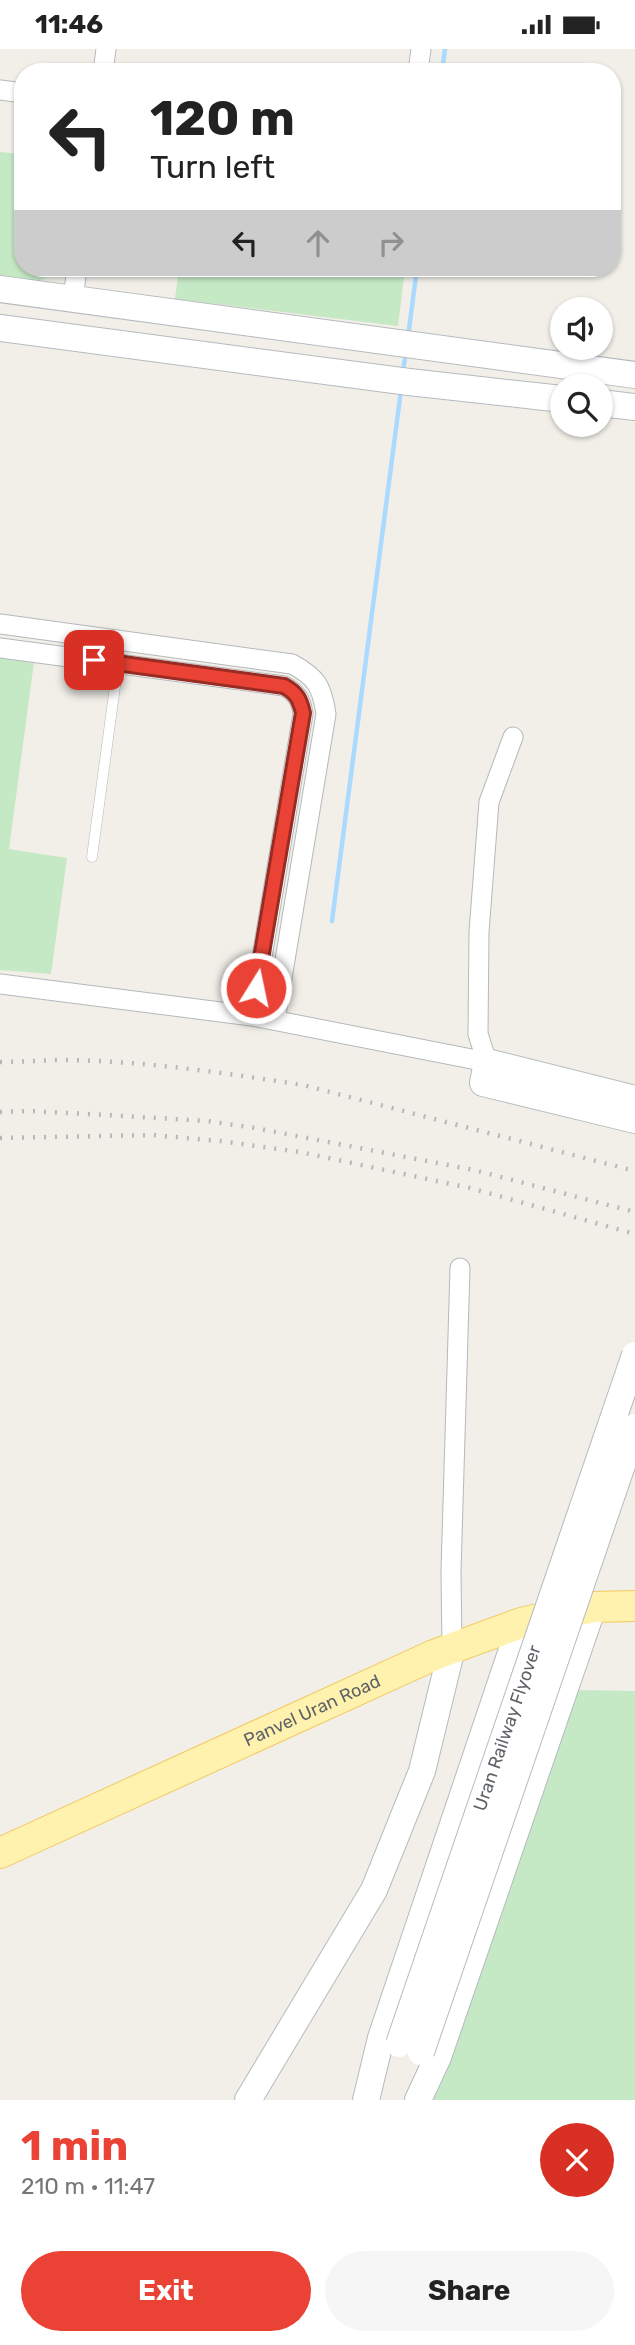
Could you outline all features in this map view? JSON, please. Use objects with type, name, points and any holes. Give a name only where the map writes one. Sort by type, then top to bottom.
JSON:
[{"type":"main road","points":[[0,289],[635,376]]},
{"type":"main road","points":[[68,337],[73,299]]},
{"type":"main road","points":[[0,328],[550,398]]},
{"type":"main road","points":[[613,404],[635,407]]},
{"type":"main road","points":[[485,1072],[635,1099]]},
{"type":"main road","points":[[485,1072],[635,1120]]},
{"type":"main road","name":"Uran Railway Flyover","points":[[407,2100],[410,2048],[635,1355]]},
{"type":"main road","name":"Uran Railway Flyover","points":[[376,2100],[410,2048],[635,1427]]},
{"type":"main road","name":"Panvel Uran Road","points":[[0,1853],[452,1648],[521,1623],[593,1607],[635,1606]]},
{"type":"main road","points":[[418,2100],[438,2057],[593,1607]]},
{"type":"main road","points":[[366,2100],[381,2038],[521,1623]]},
{"type":"main road","points":[[247,2100],[374,1891],[422,1771],[452,1648]]},
{"type":"street","points":[[73,299],[76,277]]},
{"type":"street","points":[[0,624],[292,664],[311,674],[323,694],[326,714],[275,1020]]},
{"type":"street","points":[[0,648],[284,686],[295,691],[303,713],[252,1016]]},
{"type":"street","points":[[0,984],[275,1020],[485,1072],[478,1034],[479,932],[489,802],[513,737]]},
{"type":"street","points":[[452,1648],[451,1571],[460,1268]]},
{"type":"lane","points":[[92,857],[118,664]]},
{"type":"green space","points":[[0,152],[14,153],[14,277],[46,277],[23,281],[0,277]]},
{"type":"green space","points":[[178,277],[404,277],[398,326],[175,299]]},
{"type":"green space","points":[[0,657],[34,662],[9,849],[67,858],[51,974],[0,970]]},
{"type":"green space","points":[[575,1690],[635,1691],[635,2100],[432,2100]]},
{"type":"waterway","points":[[443,63],[445,49]]},
{"type":"waterway","points":[[408,337],[416,277]]},
{"type":"waterway","points":[[403,371],[406,352]]},
{"type":"waterway","points":[[332,921],[401,390]]},
{"type":"railway","points":[[0,1062],[65,1060],[154,1065],[303,1085],[635,1171]]},
{"type":"railway","points":[[0,1112],[28,1111],[207,1121],[255,1128],[474,1170],[635,1212]]},
{"type":"railway","points":[[0,1138],[152,1135],[300,1152],[470,1188],[635,1234]]},
{"type":"route","points":[[94,660],[284,686],[295,691],[301,702],[303,713],[256,988]]}]
